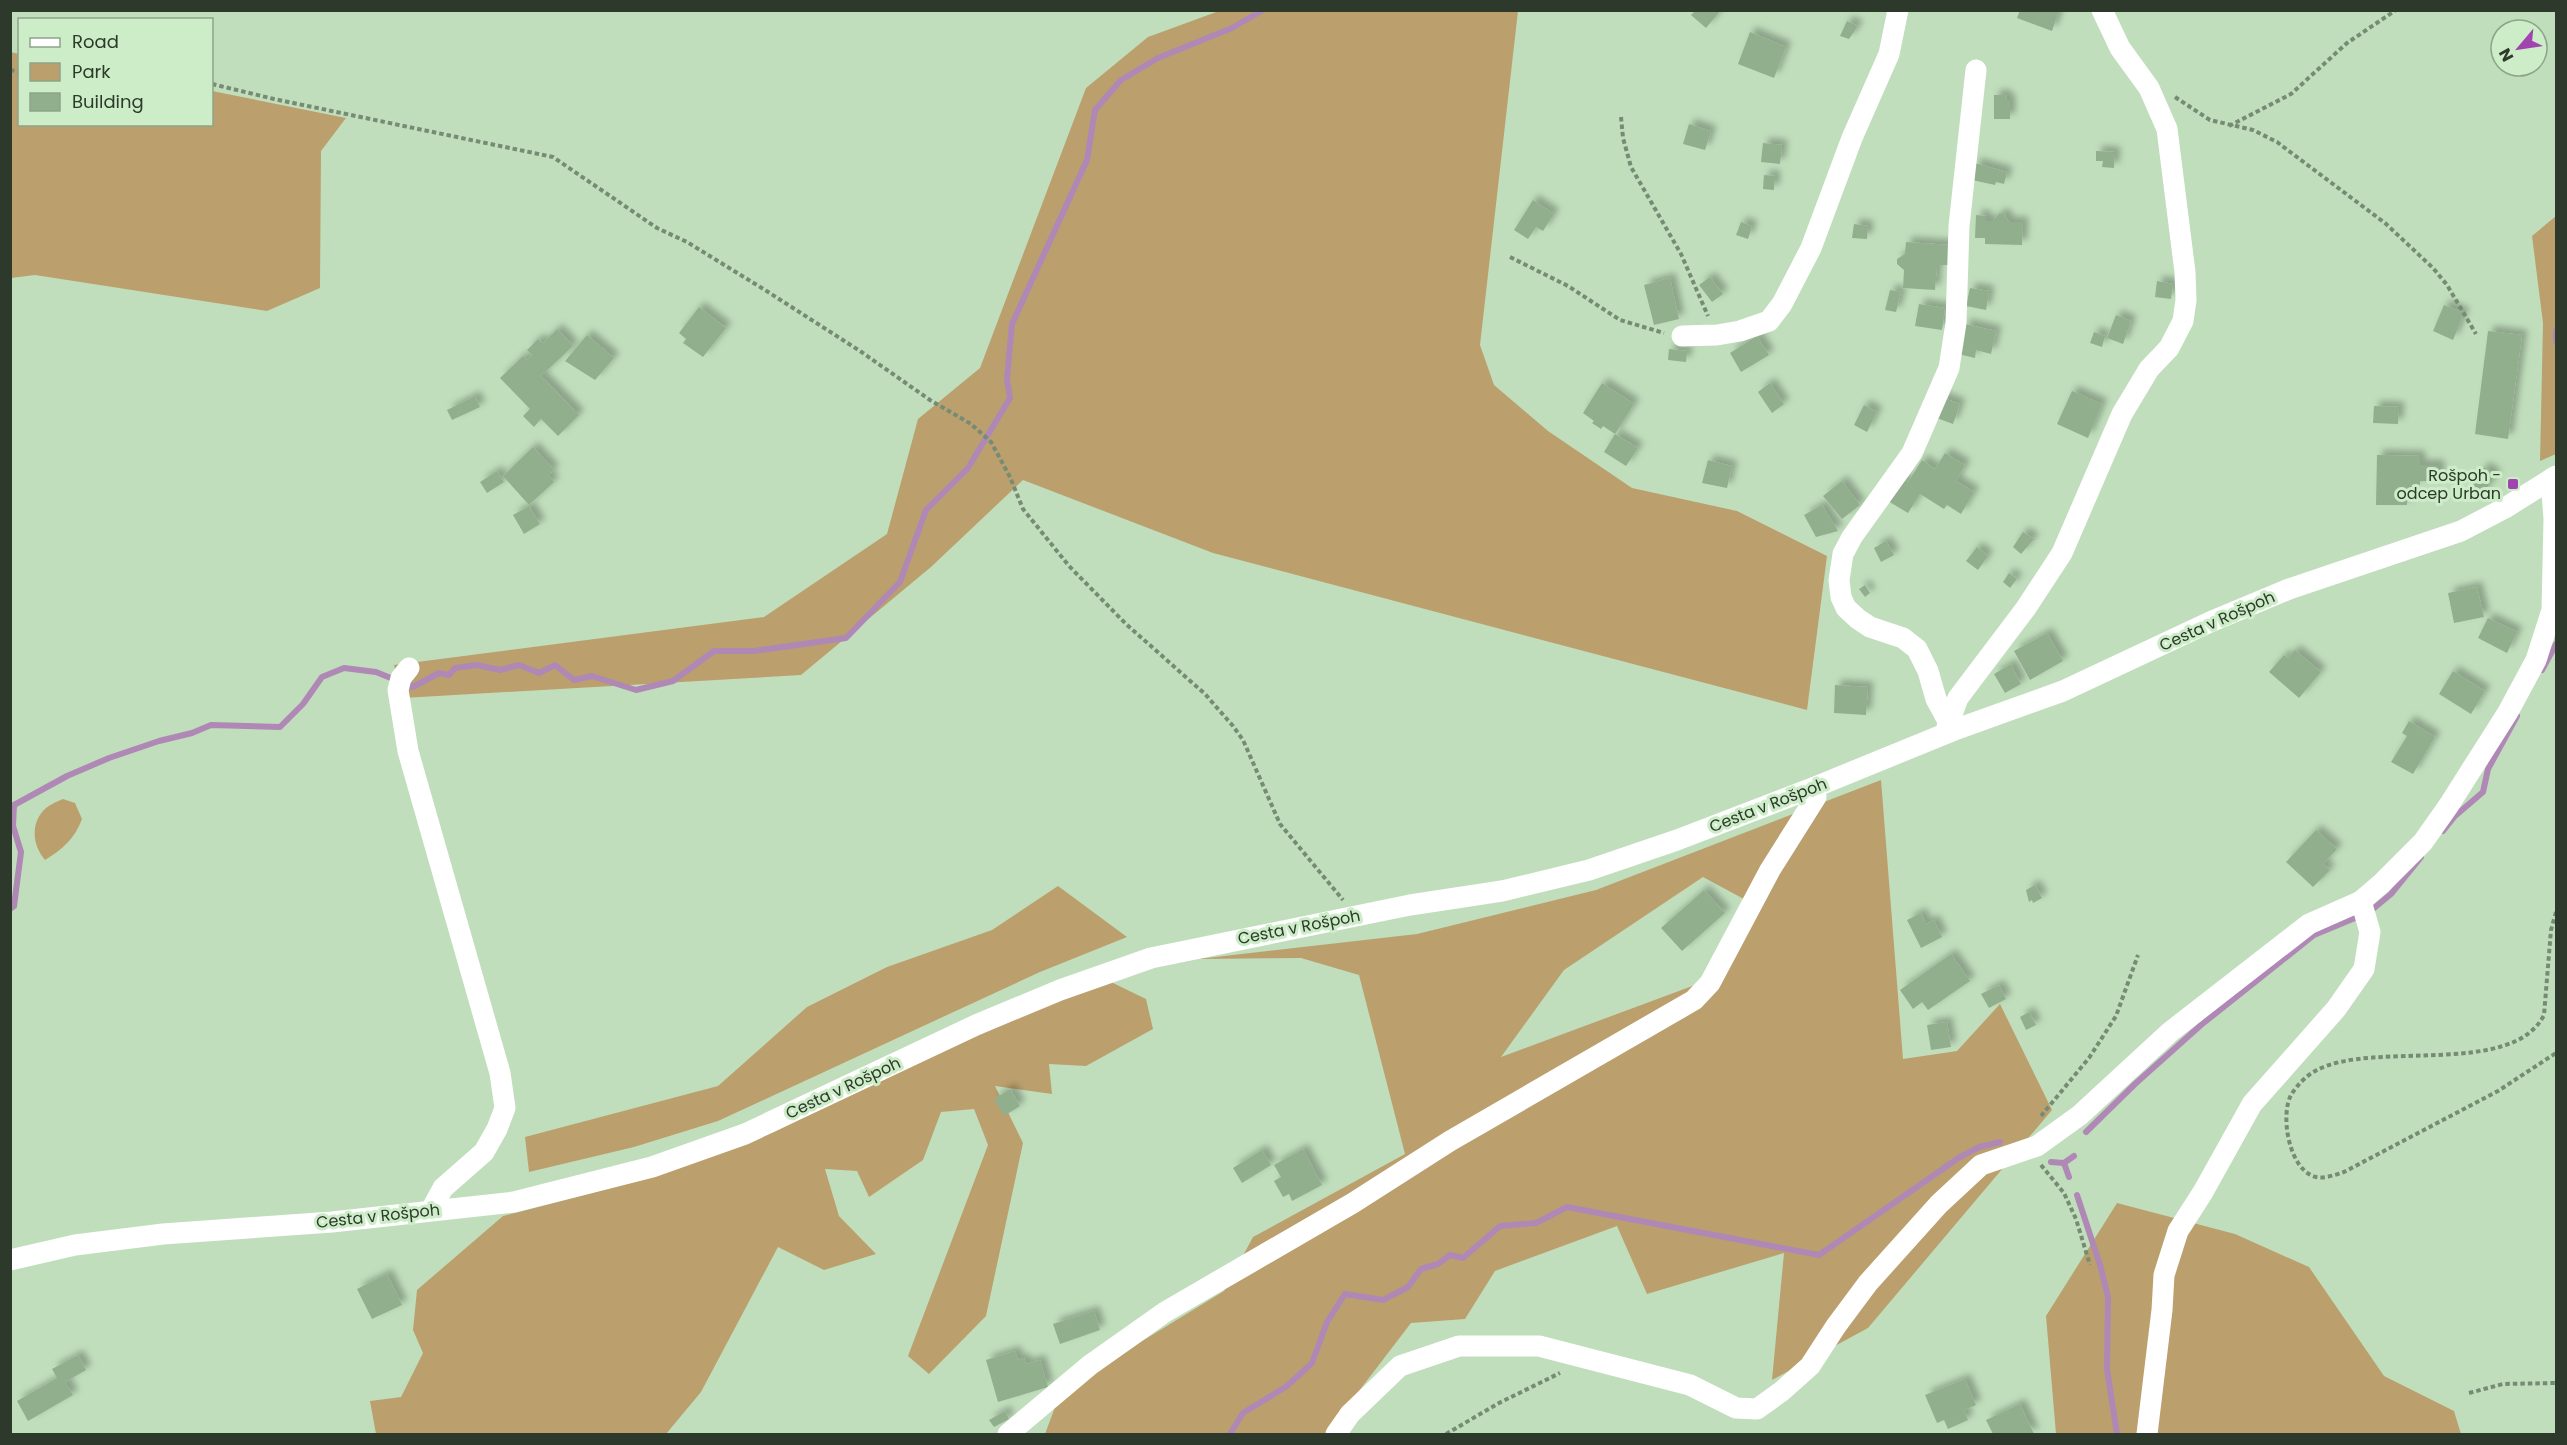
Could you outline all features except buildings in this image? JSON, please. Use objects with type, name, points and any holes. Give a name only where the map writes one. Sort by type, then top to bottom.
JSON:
[{"type":"street","points":[[1682,336],[1717,335],[1740,331],[1769,321],[1782,304],[1811,248],[1852,138],[1889,54],[1898,10]]},
{"type":"street","points":[[1947,728],[1958,698],[2025,608],[2062,553],[2122,414],[2149,369],[2169,348],[2182,321],[2186,300],[2185,272],[2167,129],[2149,88],[2120,48],[2102,10]]},
{"type":"street","points":[[1947,728],[1917,649],[1903,638],[1870,627],[1858,619],[1846,608],[1840,597],[1839,580],[1843,554],[1852,537],[1912,453],[1949,368],[1956,323],[1959,226],[1976,70]]},
{"type":"street","points":[[1336,1434],[1350,1414],[1400,1366],[1459,1346],[1539,1346],[1690,1385],[1736,1408],[1757,1409],[1782,1391],[1810,1366],[1868,1283],[1939,1204],[1981,1165],[2033,1148],[2080,1115],[2170,1032],[2309,924],[2361,901],[2423,842],[2508,712],[2535,660],[2552,610],[2554,477]]},
{"type":"street","name":"Cesta v Rošpoh","points":[[10,1260],[75,1245],[163,1234],[332,1222],[514,1202],[652,1167],[745,1134],[976,1025],[1060,990],[1151,958],[1410,905],[1502,891],[1590,870],[1677,840],[1815,787],[1947,728],[2063,691],[2210,622],[2289,589],[2471,526],[2554,477]]},
{"type":"street","points":[[409,668],[401,678],[398,690],[408,751],[500,1073],[505,1108],[497,1129],[484,1152],[443,1188],[431,1210]]},
{"type":"street","points":[[1008,1434],[1090,1365],[1165,1312],[1353,1203],[1469,1129],[1694,1000],[1710,983],[1770,870],[1816,797],[1815,787]]},
{"type":"street","points":[[2147,1434],[2163,1310],[2164,1275],[2178,1231],[2204,1192],[2252,1104],[2336,1009],[2364,969],[2370,932],[2361,901]]},
{"type":"path","points":[[2228,126],[2291,94],[2347,43],[2396,10]]},
{"type":"path","points":[[213,84],[553,157],[657,228],[687,242],[860,351],[930,400],[971,424],[992,442],[1023,508],[1069,567],[1126,624],[1205,694],[1233,726],[1250,755],[1274,813],[1288,835],[1356,917]]},
{"type":"path","points":[[2149,88],[2170,94],[2210,120],[2253,130],[2277,142],[2385,223],[2447,285],[2476,334]]},
{"type":"path","points":[[1621,117],[1623,138],[1631,167],[1681,254],[1717,335]]},
{"type":"path","points":[[1510,257],[1550,275],[1620,320],[1648,330],[1682,336]]},
{"type":"path","points":[[2556,912],[2552,930],[2544,1015],[2538,1027],[2514,1042],[2492,1048],[2451,1054],[2360,1058],[2334,1063],[2316,1070],[2301,1081],[2291,1095],[2286,1115],[2287,1133],[2293,1153],[2301,1167],[2312,1176],[2326,1178],[2344,1172],[2498,1091],[2556,1053]]},
{"type":"path","points":[[2090,1265],[2076,1219],[2064,1193],[2033,1148],[2030,1128],[2054,1103],[2082,1067],[2116,1016],[2138,955]]},
{"type":"path","points":[[1446,1434],[1499,1403],[1559,1373],[1598,1361]]},
{"type":"path","points":[[2469,1393],[2503,1384],[2556,1383]]},
{"type":"green space","points":[[1219,11],[1518,11],[1480,345],[1494,385],[1548,431],[1632,488],[1737,511],[1827,556],[1807,710],[1213,553],[1023,480],[931,567],[801,675],[403,698],[394,665],[764,617],[887,534],[918,419],[980,368],[1086,88],[1148,37]]},
{"type":"green space","points":[[10,52],[18,54],[18,126],[213,126],[213,91],[346,118],[321,151],[320,288],[267,311],[35,275],[11,278]]},
{"type":"green space","points":[[2556,216],[2556,454],[2540,461],[2543,323],[2532,236]]},
{"type":"green space","points":[[1881,780],[1903,1059],[1957,1051],[2000,1004],[2052,1110],[1868,1328],[1772,1380],[1784,1253],[1647,1294],[1617,1226],[1495,1271],[1465,1319],[1411,1323],[1326,1434],[1045,1434],[1058,1399],[1139,1343],[1224,1291],[1253,1237],[1405,1154],[1359,975],[1301,958],[1198,959],[1417,934],[1596,890]],"holes":[[[1703,877],[1753,904],[1722,975],[1501,1057],[1564,970]]]},
{"type":"green space","points":[[63,799],[75,803],[82,819],[68,842],[45,860],[35,841],[37,820],[46,808]]},
{"type":"green space","points":[[1058,886],[1127,937],[1040,972],[718,1121],[634,1147],[529,1172],[525,1137],[718,1086],[807,1007],[887,967],[992,930]]},
{"type":"green space","points":[[1111,982],[1146,999],[1153,1029],[1086,1066],[1049,1064],[1052,1094],[995,1086],[1023,1143],[986,1316],[929,1374],[908,1356],[988,1145],[974,1109],[941,1112],[923,1160],[869,1197],[857,1171],[825,1169],[839,1216],[876,1254],[824,1270],[778,1247],[701,1392],[666,1434],[376,1434],[370,1401],[401,1397],[423,1353],[413,1330],[417,1290],[503,1216],[646,1179],[774,1132],[1005,1020]]},
{"type":"green space","points":[[2117,1203],[2235,1234],[2309,1267],[2384,1376],[2454,1411],[2461,1434],[2056,1434],[2046,1316]]},
{"type":"waterway","points":[[10,909],[14,906],[21,852],[13,826],[14,805],[67,776],[109,758],[211,725],[280,727],[303,704],[322,677],[344,668],[376,672],[413,687],[439,673],[449,675],[455,668],[477,665],[500,670],[519,665],[539,673],[555,665],[574,680],[592,676],[636,690],[673,681],[714,651],[754,651],[846,638],[900,582],[926,510],[968,468],[1010,398],[1007,379],[1012,324],[1087,160],[1095,110],[1121,80],[1158,58],[1232,28],[1263,10]]},
{"type":"waterway","points":[[2556,331],[2556,341]]},
{"type":"waterway","points":[[2542,670],[2556,644]]},
{"type":"waterway","points":[[2443,831],[2455,816],[2483,792],[2488,769],[2517,716]]},
{"type":"waterway","points":[[2373,909],[2391,894],[2421,857]]},
{"type":"waterway","points":[[2086,1132],[2201,1025],[2314,935],[2355,918]]},
{"type":"waterway","points":[[1230,1434],[1243,1413],[1287,1386],[1312,1363],[1327,1322],[1345,1294],[1383,1300],[1408,1287],[1421,1269],[1438,1264],[1450,1255],[1463,1258],[1500,1226],[1536,1223],[1567,1207],[1819,1255],[1960,1157],[1979,1147],[2000,1142]]},
{"type":"waterway","points":[[2051,1162],[2064,1163],[2074,1156]]},
{"type":"waterway","points":[[2064,1163],[2069,1177]]},
{"type":"waterway","points":[[2077,1195],[2108,1297],[2107,1369],[2117,1434]]},
{"type":"place","name":"Rošpoh - odcep Urban","points":[[2513,484]]}]
